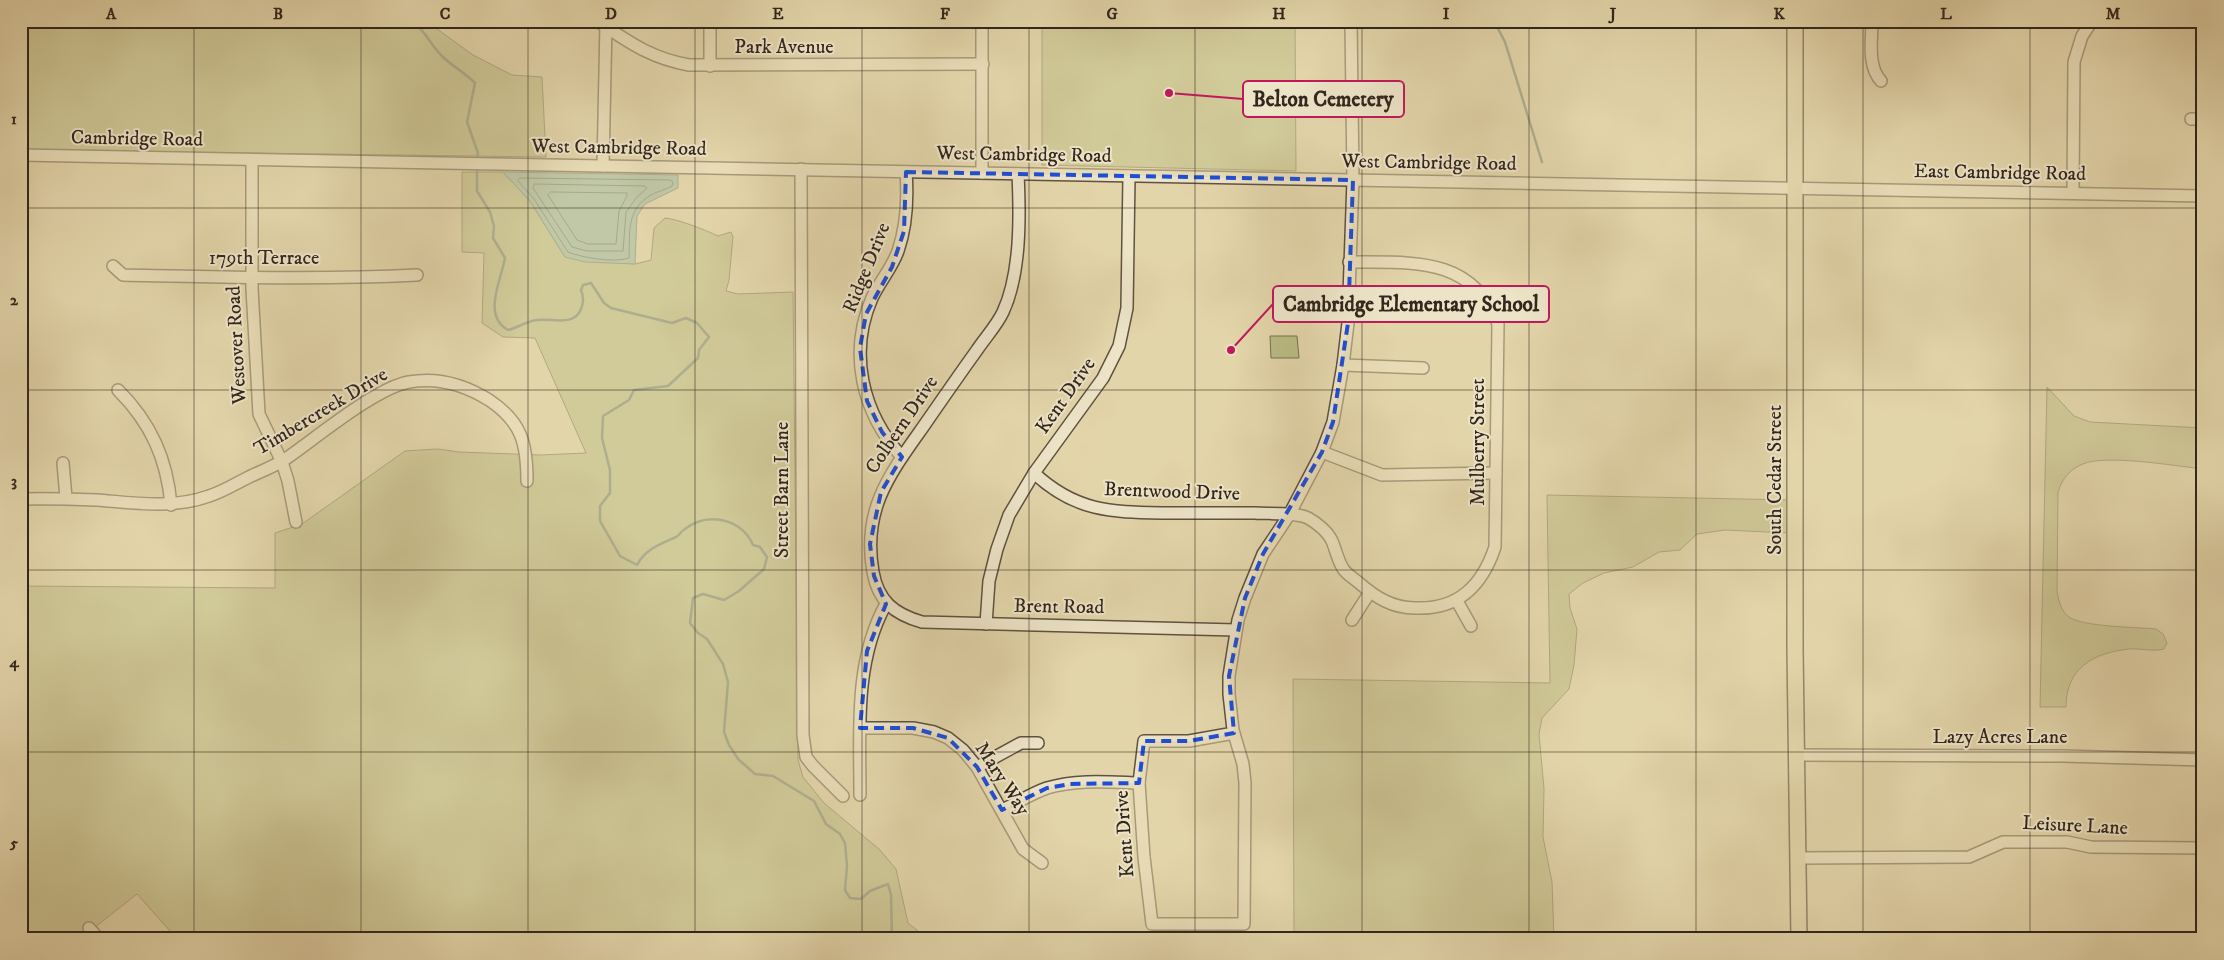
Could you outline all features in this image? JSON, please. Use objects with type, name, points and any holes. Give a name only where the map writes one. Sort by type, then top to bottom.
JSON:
[{"type":"main road","name":"South Cedar Street","points":[[1795,21],[1799,939]]},
{"type":"street","points":[[710,21],[710,66]]},
{"type":"street","points":[[982,21],[982,174]]},
{"type":"street","points":[[1234,733],[1229,676],[1236,630],[1245,598],[1261,559],[1289,514],[1322,452],[1333,422],[1343,365],[1348,324],[1353,180],[1351,21]]},
{"type":"street","points":[[1872,21],[1872,59],[1875,74],[1881,81]]},
{"type":"street","points":[[2073,194],[2074,62],[2082,36],[2092,21]]},
{"type":"street","points":[[603,23],[603,166]]},
{"type":"street","name":"Park Avenue","points":[[603,23],[632,45],[658,57],[689,65],[983,64]]},
{"type":"street","name":"Cambridge Road","points":[[21,155],[252,160]]},
{"type":"street","name":"West Cambridge Road","points":[[252,160],[1796,189]]},
{"type":"street","name":"Westover Road","points":[[252,160],[252,278],[259,414],[282,462],[288,481],[296,522]]},
{"type":"street","name":"Street Barn Lane","points":[[801,169],[803,735],[806,756],[813,766],[843,796]]},
{"type":"street","name":"Ridge Drive","points":[[902,457],[882,432],[867,401],[861,375],[860,348],[866,314],[879,285],[892,267],[904,231],[908,197],[906,172]]},
{"type":"street","name":"Colbern Drive","points":[[886,604],[878,591],[874,576],[870,544],[871,527],[880,492],[902,457],[1002,313],[1013,273],[1018,236],[1020,208],[1018,174]]},
{"type":"street","name":"Kent Drive","points":[[986,624],[989,581],[997,549],[1009,515],[1034,473],[1103,378],[1119,346],[1127,308],[1129,176]]},
{"type":"street","name":"East Cambridge Road","points":[[1796,189],[2203,196]]},
{"type":"street","name":"Mulberry Street","points":[[1349,262],[1423,264],[1452,272],[1470,284],[1488,302],[1498,324],[1495,548]]},
{"type":"street","name":"179th Terrace","points":[[113,266],[123,275],[252,278],[417,275]]},
{"type":"street","points":[[1343,365],[1423,368]]},
{"type":"street","name":"Timbercreek Drive","points":[[21,499],[66,498],[171,505],[210,496],[282,462],[377,395],[408,382],[438,381],[459,386],[480,394],[505,414],[524,440],[527,455],[527,481]]},
{"type":"street","points":[[118,390],[144,419],[159,448],[169,486],[171,505]]},
{"type":"street","points":[[1322,452],[1382,475],[1496,473]]},
{"type":"street","points":[[63,463],[66,498]]},
{"type":"street","name":"Brentwood Drive","points":[[1034,473],[1068,498],[1083,505],[1115,512],[1289,514],[1306,517],[1332,539],[1344,570],[1370,592],[1392,604],[1415,608],[1442,606],[1457,601],[1474,587],[1482,577],[1489,566],[1495,548]]},
{"type":"street","points":[[1352,620],[1370,592]]},
{"type":"street","points":[[1457,601],[1471,626]]},
{"type":"street","points":[[860,795],[860,728],[867,651],[871,634],[886,604]]},
{"type":"street","name":"Brent Road","points":[[886,604],[906,618],[922,622],[1236,630]]},
{"type":"street","name":"Mary Way","points":[[860,728],[914,728],[934,732],[948,738],[963,750],[976,767],[1023,849],[1042,863]]},
{"type":"street","name":"Kent Drive","points":[[1234,733],[1243,764],[1245,783],[1244,924],[1152,924],[1144,857],[1140,783],[1144,741],[1189,741],[1234,733]]},
{"type":"street","points":[[976,767],[1021,744],[1038,743]]},
{"type":"street","name":"Lazy Acres Lane","points":[[1797,755],[2063,756],[2203,760]]},
{"type":"street","points":[[1002,810],[1047,788],[1070,784],[1140,783]]},
{"type":"street","name":"Leisure Lane","points":[[1798,858],[1969,857],[2003,842],[2067,842],[2091,847],[2203,848]]},
{"type":"street","points":[[89,928],[99,939]]},
{"type":"highlighted area","points":[[906,172],[1353,180],[1348,323],[1333,422],[1322,452],[1263,554],[1245,598],[1229,676],[1234,733],[1189,741],[1144,741],[1139,783],[1070,784],[1047,788],[1002,810],[977,767],[948,738],[913,728],[860,728],[867,651],[886,604],[874,576],[870,544],[881,492],[902,457],[882,432],[867,401],[860,348],[866,314],[892,267],[904,231]]},
{"type":"green space","points":[[21,21],[426,21],[473,55],[512,75],[542,77],[546,157],[21,150]]},
{"type":"green space","points":[[1042,21],[1295,21],[1296,171],[1042,165]]},
{"type":"green space","points":[[462,172],[503,172],[530,201],[565,257],[635,264],[651,260],[654,228],[665,218],[677,220],[718,236],[731,232],[733,237],[729,280],[726,291],[738,294],[793,292],[798,760],[803,777],[824,803],[880,850],[896,869],[908,923],[917,930],[921,939],[177,939],[137,894],[80,939],[21,939],[21,586],[275,588],[275,533],[302,524],[405,451],[438,449],[459,452],[540,455],[586,453],[535,338],[503,337],[482,323],[484,253],[462,252]]},
{"type":"green space","points":[[1270,336],[1297,336],[1299,358],[1271,358]]},
{"type":"green space","points":[[2047,387],[2074,416],[2090,422],[2203,428],[2203,469],[2124,460],[2094,461],[2074,469],[2062,483],[2058,492],[2057,592],[2064,612],[2069,617],[2086,623],[2156,629],[2163,634],[2167,643],[2164,649],[2129,649],[2104,654],[2093,659],[2076,673],[2067,693],[2066,707],[2040,707]]},
{"type":"green space","points":[[1547,495],[1790,500],[1788,533],[1725,530],[1697,534],[1680,550],[1659,552],[1633,567],[1604,573],[1583,583],[1569,594],[1570,608],[1577,629],[1574,665],[1569,689],[1542,718],[1539,734],[1544,789],[1543,837],[1552,882],[1554,939],[1294,939],[1293,679],[1550,683]]},
{"type":"water","points":[[503,172],[678,175],[678,188],[645,204],[637,216],[635,264],[585,262],[565,257],[530,201]]},
{"type":"waterway","points":[[410,21],[420,28],[444,58],[475,83],[467,122],[478,153],[477,159]]},
{"type":"waterway","points":[[1494,21],[1505,42],[1542,162]]},
{"type":"waterway","points":[[477,167],[477,191],[490,212],[494,226],[493,238],[505,258],[497,287],[495,307],[496,316],[500,324],[508,330],[533,321],[568,320],[573,318],[578,315],[583,304],[581,290],[583,285],[591,283],[604,303],[611,308],[672,323],[686,318],[697,323],[709,337],[699,350],[698,358],[668,386],[634,390],[629,400],[603,416],[602,438],[610,470],[610,493],[600,506],[600,521],[620,556],[637,565],[640,559],[649,551],[676,537],[694,523],[714,519],[724,520],[741,529],[753,545],[760,547],[767,557],[764,569],[739,591],[724,600],[703,594],[693,598],[690,623],[698,633],[707,639],[723,664],[728,682],[724,732],[729,745],[738,759],[755,774],[773,776],[814,801],[826,824],[840,834],[845,843],[847,866],[845,890],[850,898],[861,899],[870,891],[888,884],[891,895],[892,939]]},
{"type":"place","name":"Belton Cemetery","points":[[1169,93]]},
{"type":"place","name":"Cambridge Elementary School","points":[[1231,350]]}]
